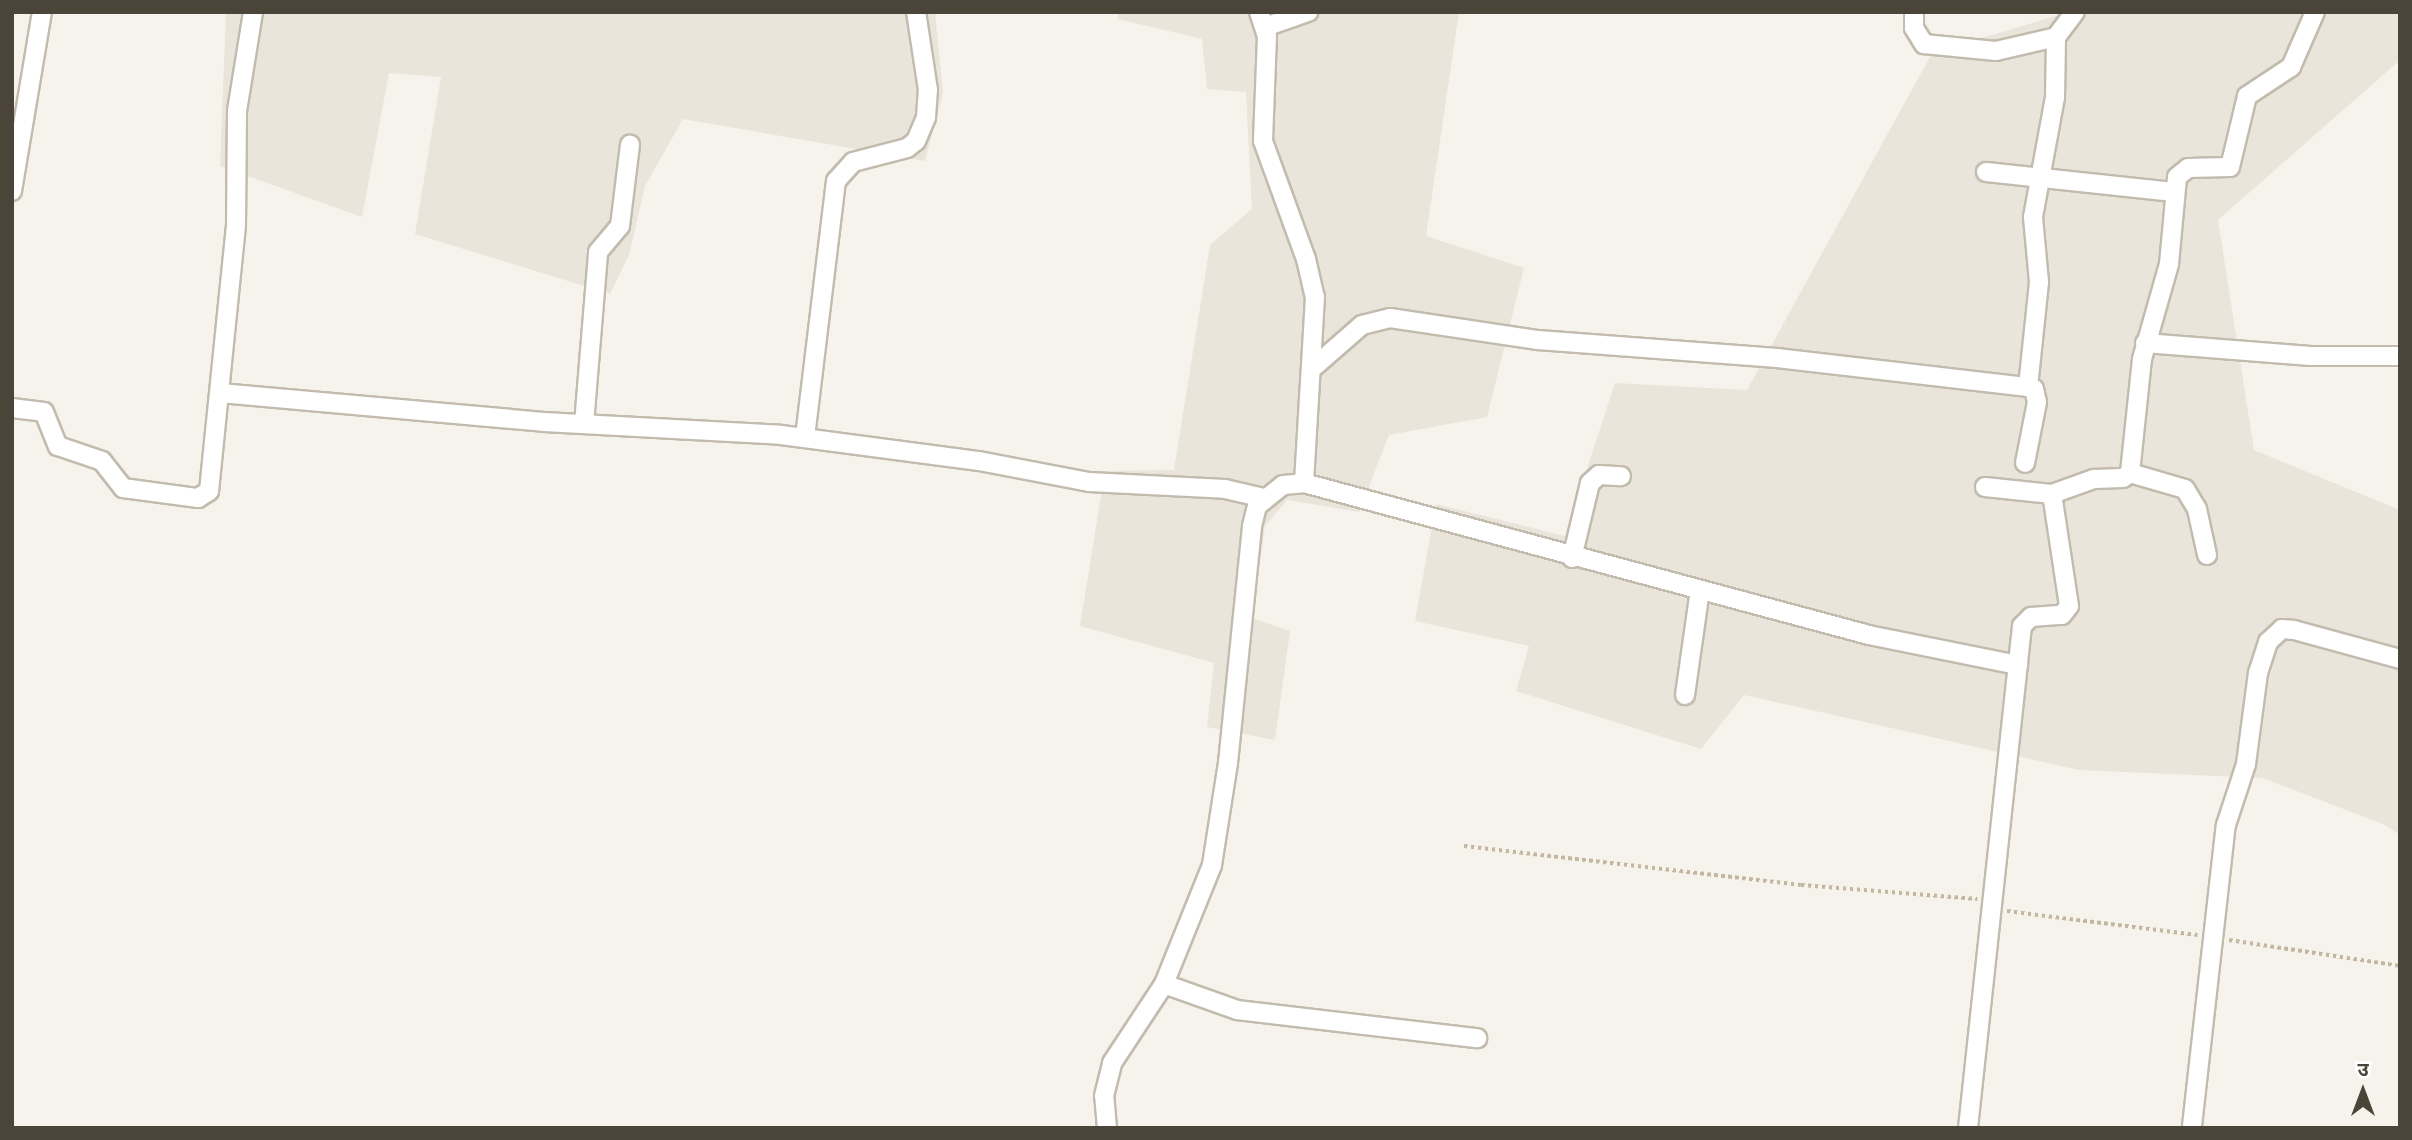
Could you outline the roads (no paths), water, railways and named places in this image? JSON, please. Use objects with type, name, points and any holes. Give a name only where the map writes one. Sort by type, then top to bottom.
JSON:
[{"type":"street","points":[[12,191],[42,12]]},
{"type":"street","points":[[12,408],[44,412],[58,446],[102,461],[123,488],[198,498],[205,496],[210,485],[236,225],[237,111],[253,12]]},
{"type":"street","points":[[805,437],[836,181],[853,162],[906,148],[916,141],[926,117],[928,90],[916,12]]},
{"type":"street","points":[[1304,483],[1315,366],[1316,304],[1310,271],[1263,141],[1262,19],[1308,12]]},
{"type":"street","points":[[1913,12],[1917,37],[1933,46],[2004,51],[2056,37]]},
{"type":"street","points":[[2028,387],[2039,282],[2033,217],[2056,89],[2056,37],[2075,12]]},
{"type":"street","points":[[1985,487],[2052,494],[2094,479],[2123,478],[2130,473],[2145,344],[2166,276],[2174,192],[2182,171],[2230,167],[2247,96],[2291,67],[2315,12]]},
{"type":"street","points":[[584,424],[598,252],[620,226],[630,145]]},
{"type":"street","points":[[1986,172],[2174,192]]},
{"type":"street","points":[[1315,366],[1362,325],[1390,318],[1538,340],[1776,358],[2028,387],[2034,389],[2037,402],[2025,463]]},
{"type":"street","points":[[2145,344],[2311,356],[2400,356]]},
{"type":"street","points":[[220,393],[584,424],[805,437],[1089,482],[1225,489],[1264,498]]},
{"type":"street","points":[[2130,473],[2185,489],[2201,521],[2207,555]]},
{"type":"street","points":[[1572,558],[1590,483],[1599,475],[1621,476]]},
{"type":"street","points":[[1107,1128],[1104,1096],[1109,1072],[1164,984],[1205,888],[1217,842],[1252,526],[1264,498],[1283,485],[1304,483],[1572,558],[1868,635],[2018,665]]},
{"type":"street","points":[[1968,1128],[2025,621],[2062,615],[2069,606],[2052,494]]},
{"type":"street","points":[[1685,695],[1700,590]]},
{"type":"street","points":[[2192,1126],[2229,810],[2246,764],[2258,673],[2273,633],[2294,630],[2400,659]]},
{"type":"street","points":[[1164,984],[1237,1010],[1477,1038]]}]
